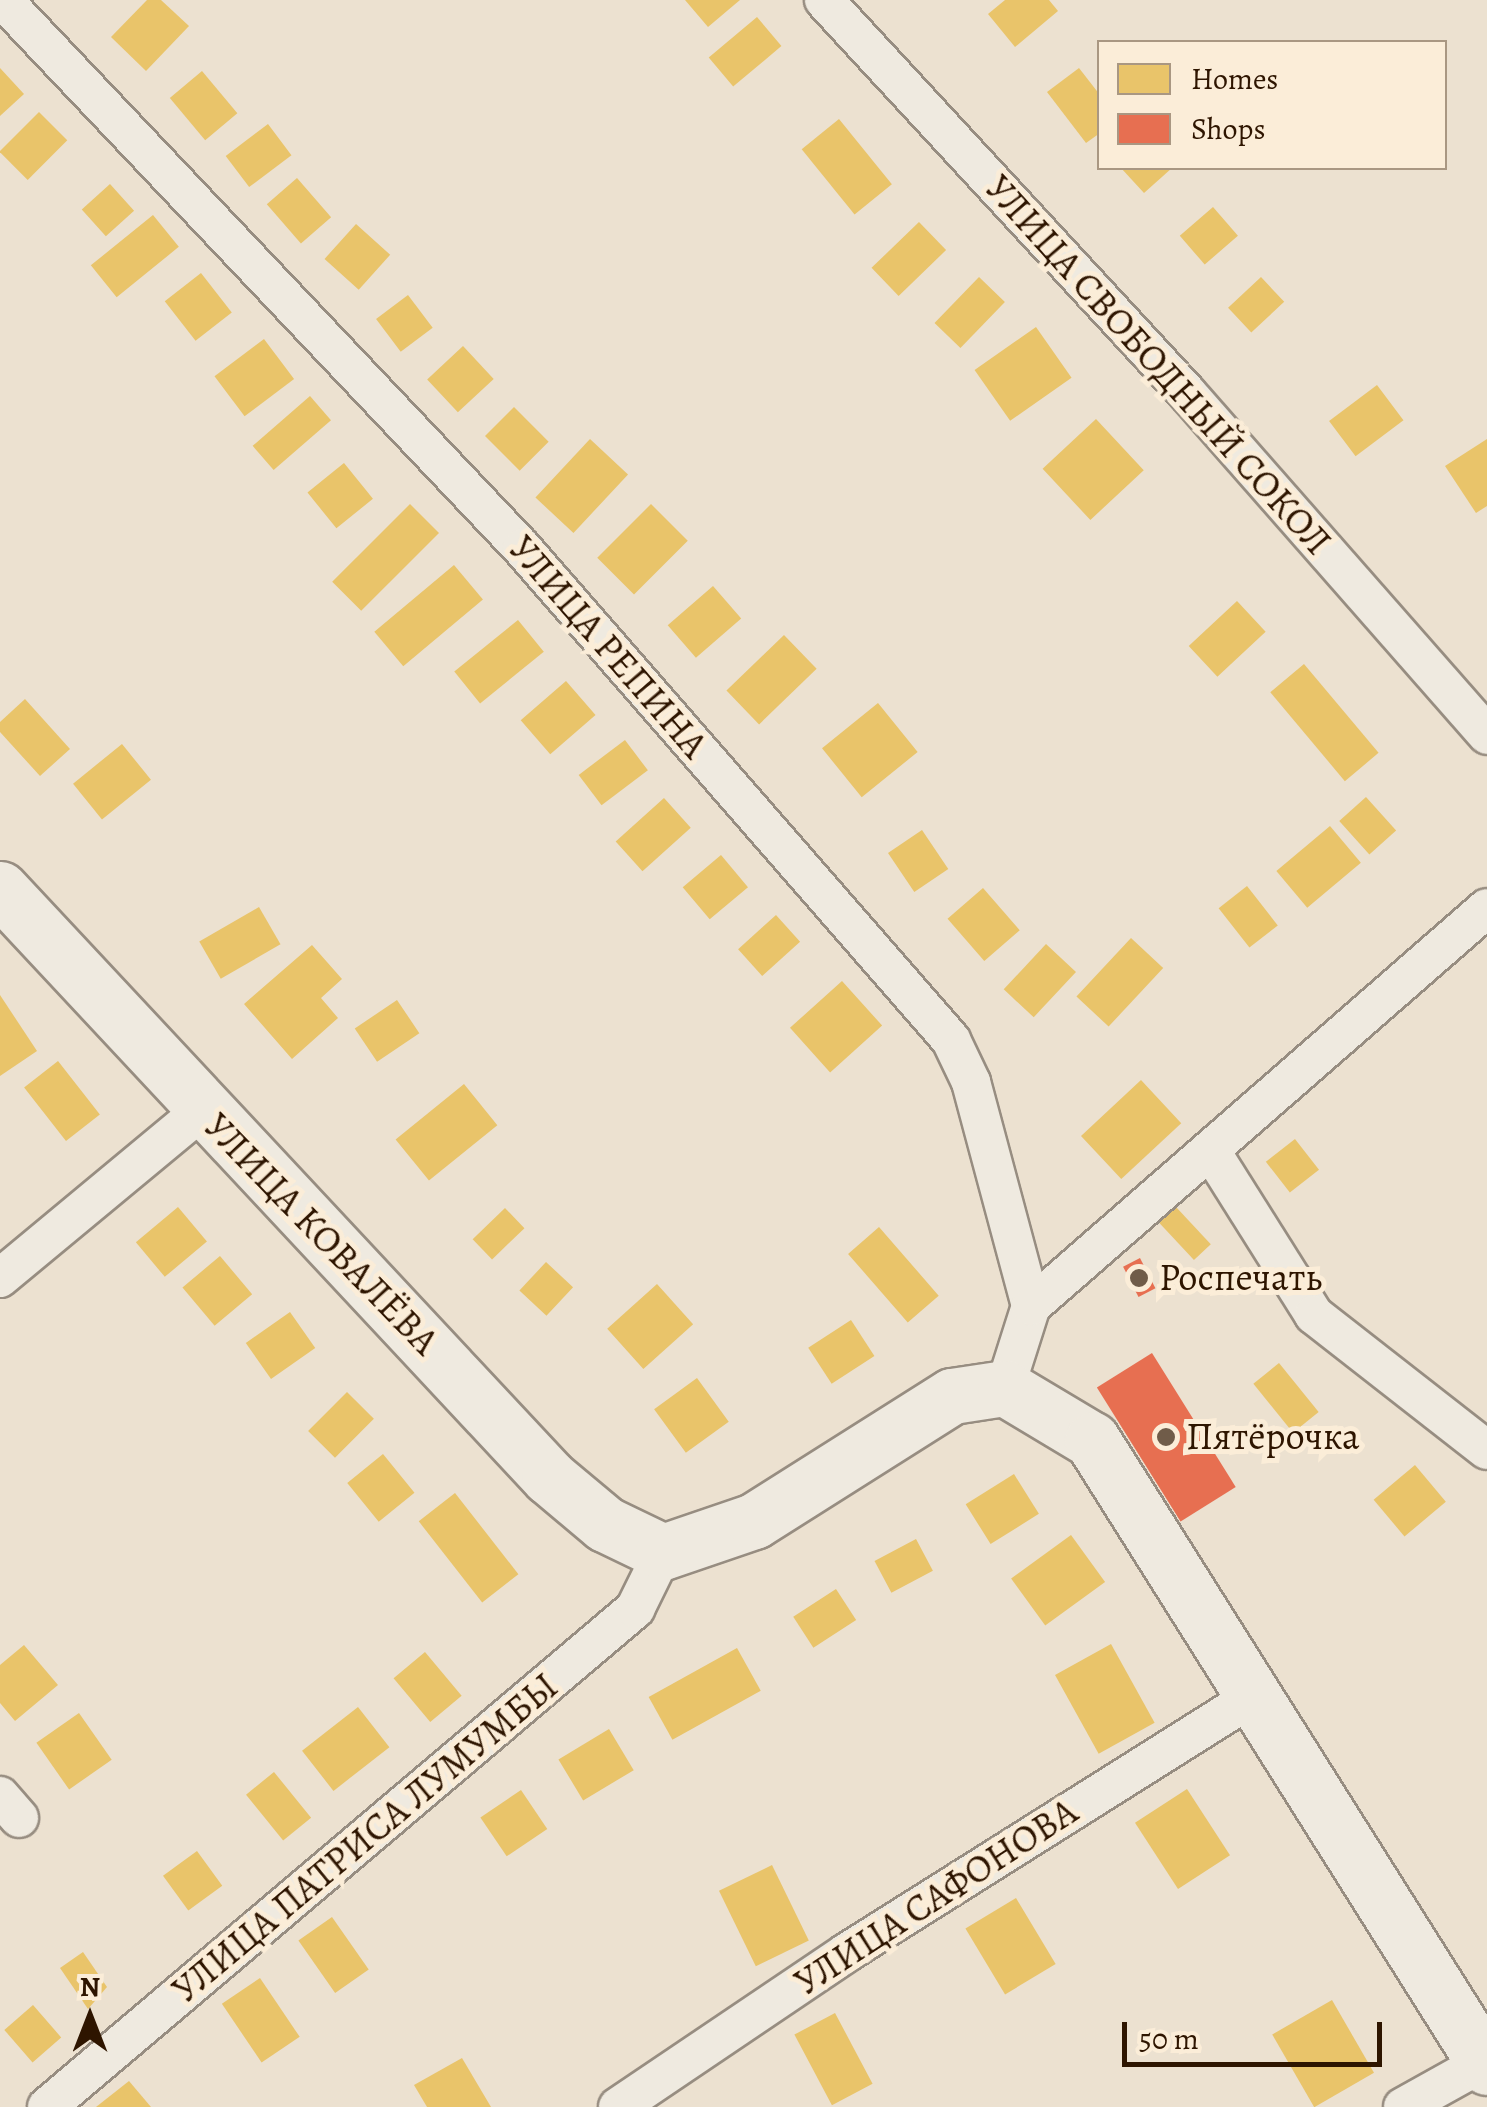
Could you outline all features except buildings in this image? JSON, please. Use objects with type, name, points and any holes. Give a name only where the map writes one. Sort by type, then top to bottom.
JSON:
[{"type":"street","name":"УЛИЦА РЕПИНА","points":[[3,0],[522,548],[951,1040],[971,1082],[1031,1306]]},
{"type":"street","name":"УЛИЦА СВОБОДНЫЙ СОКОЛ","points":[[824,0],[1187,393],[1487,735]]},
{"type":"street","name":"УЛИЦА КОВАЛЁВА","points":[[0,890],[200,1111],[436,1350],[549,1477],[605,1524],[663,1552]]},
{"type":"street","points":[[1005,1388],[1031,1306],[1212,1153],[1487,908]]},
{"type":"street","points":[[0,1278],[200,1111]]},
{"type":"street","points":[[1212,1153],[1314,1315],[1487,1450]]},
{"type":"street","points":[[663,1552],[754,1521],[952,1396],[1005,1388],[1092,1440],[1258,1694],[1486,2064],[1403,2107]]},
{"type":"street","name":"УЛИЦА ПАТРИСА ЛУМУМБЫ","points":[[47,2107],[635,1610],[663,1552]]},
{"type":"street","name":"УЛИЦА САФОНОВА","points":[[618,2107],[846,1952],[1258,1694]]},
{"type":"place","name":"Роспечать","points":[[1139,1278]]},
{"type":"place","name":"Пятёрочка","points":[[1166,1437]]}]
